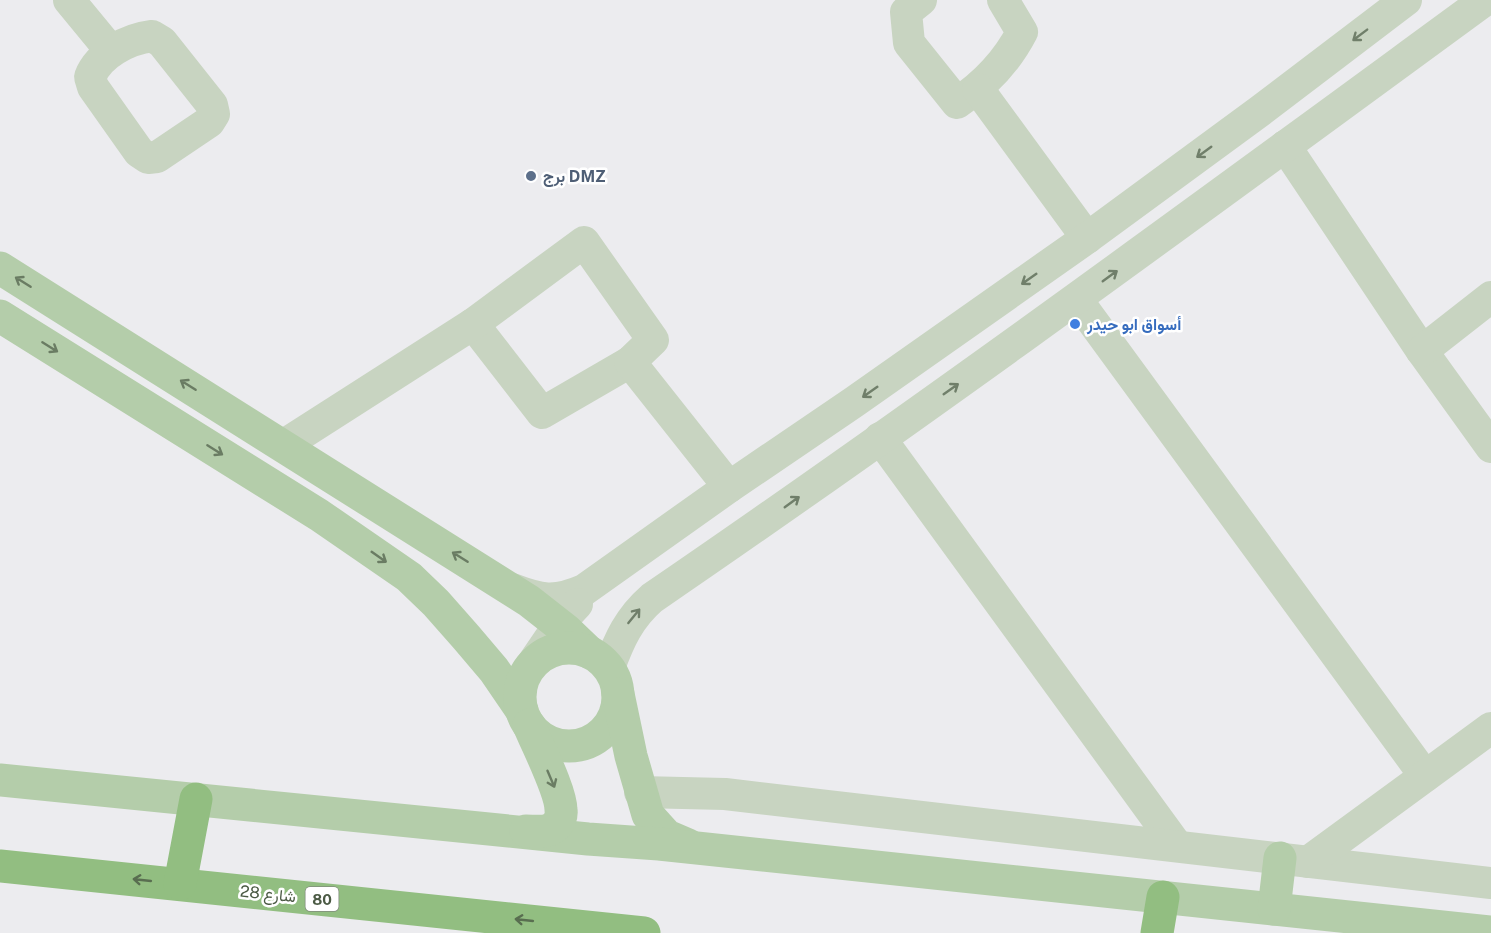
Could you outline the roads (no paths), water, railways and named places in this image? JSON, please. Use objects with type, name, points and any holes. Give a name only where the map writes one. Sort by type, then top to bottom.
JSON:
[{"type":"highway","points":[[180,884],[196,800]]},
{"type":"highway","name":"شارع 28","points":[[0,866],[644,933]]},
{"type":"highway","points":[[1157,933],[1163,897]]},
{"type":"main road","points":[[0,268],[509,588],[559,625],[605,671],[618,705],[605,731],[593,740],[580,745],[565,746],[551,743],[539,736],[494,670],[436,603],[409,577],[319,515],[0,316]]},
{"type":"main road","points":[[512,831],[543,831],[554,828],[560,821],[559,796],[525,718],[520,695],[524,678],[533,663],[545,654],[559,649],[574,648],[605,671],[648,815],[667,836],[679,843],[704,849]]},
{"type":"main road","points":[[0,780],[704,849],[1491,932]]},
{"type":"main road","points":[[1274,909],[1294,860]]},
{"type":"street","points":[[69,0],[111,51]]},
{"type":"street","points":[[921,0],[906,12],[909,43],[957,103],[978,89],[1014,48],[1022,32],[1003,0]]},
{"type":"street","points":[[509,588],[547,600],[561,599],[584,590],[729,486],[854,402],[1087,238],[1406,0]]},
{"type":"street","points":[[605,671],[626,626],[652,598],[758,526],[1077,300],[1485,0]]},
{"type":"street","points":[[978,89],[1087,238]]},
{"type":"street","points":[[1285,146],[1422,351],[1491,447]]},
{"type":"street","points":[[284,445],[473,324],[584,242],[653,340],[630,362],[542,413],[473,324]]},
{"type":"street","points":[[1422,351],[1491,297]]},
{"type":"street","points":[[1077,300],[1425,776]]},
{"type":"street","points":[[630,362],[729,486]]},
{"type":"street","points":[[880,438],[1177,846]]},
{"type":"street","points":[[533,663],[559,625],[586,593],[614,568]]},
{"type":"street","points":[[1294,860],[1425,776],[1491,728]]},
{"type":"street","points":[[640,792],[725,794],[1491,883]]},
{"type":"place","name":"برج DMZ","points":[[531,176]]},
{"type":"place","name":"أسواق ابو حيدر","points":[[1075,324]]}]
